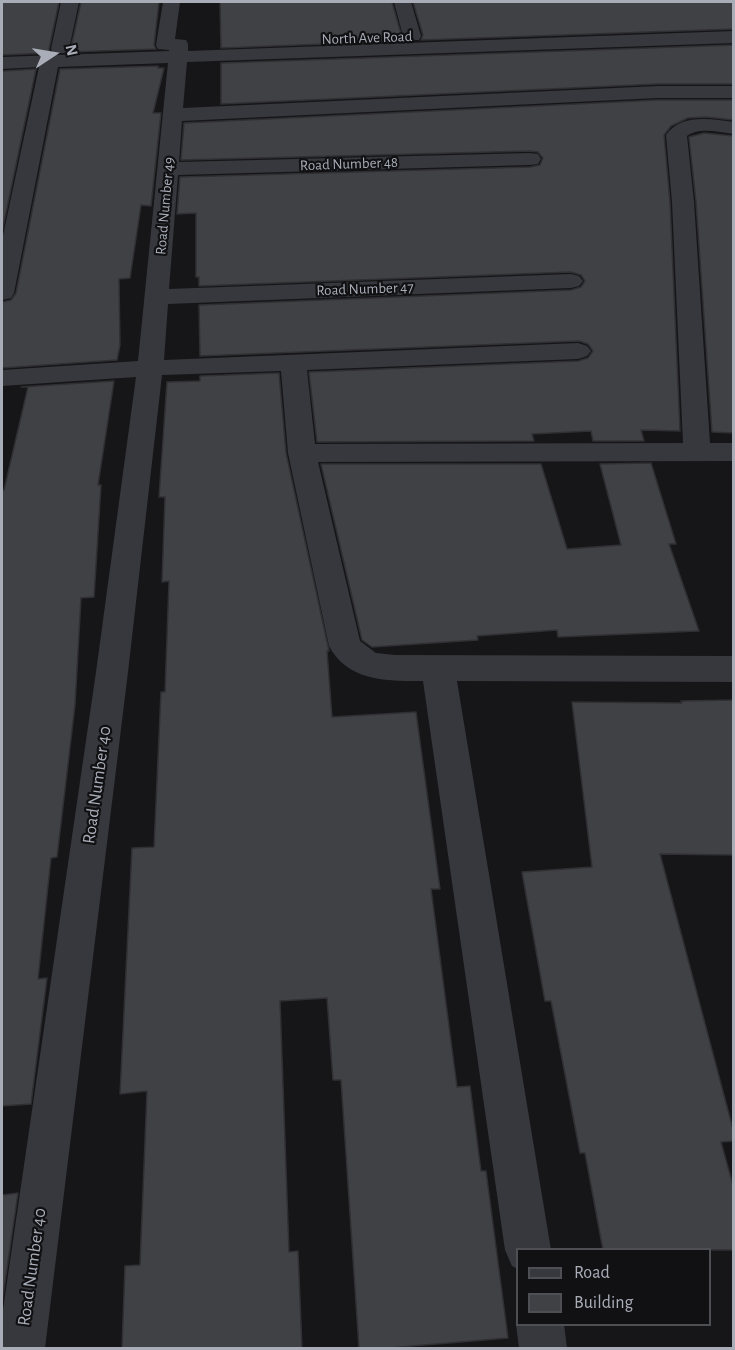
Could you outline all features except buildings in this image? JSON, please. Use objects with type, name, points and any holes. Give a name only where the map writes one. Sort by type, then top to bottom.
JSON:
[{"type":"street","points":[[2,293],[55,55],[70,2]]},
{"type":"street","name":"Road Number 49","points":[[150,368],[173,115],[174,49],[171,2]]},
{"type":"street","points":[[402,2],[412,36]]},
{"type":"street","name":"North Ave Road","points":[[174,49],[412,36],[734,25]]},
{"type":"street","points":[[2,63],[55,55],[174,49],[734,37]]},
{"type":"street","points":[[2,51],[55,55]]},
{"type":"street","points":[[173,115],[658,92],[734,92]]},
{"type":"street","points":[[697,452],[683,202],[676,135],[681,129],[690,126],[734,128]]},
{"type":"street","name":"Road Number 48","points":[[169,169],[530,159]]},
{"type":"street","name":"Road Number 47","points":[[158,297],[571,281]]},
{"type":"street","points":[[2,378],[150,368],[578,351]]},
{"type":"street","points":[[293,362],[302,453],[345,646],[356,659],[377,667],[734,669]]},
{"type":"street","name":"Road Number 40","points":[[21,1348],[111,683],[150,368]]},
{"type":"street","points":[[302,453],[734,452]]},
{"type":"street","points":[[438,668],[528,1248]]},
{"type":"street","points":[[540,1326],[543,1348]]}]
